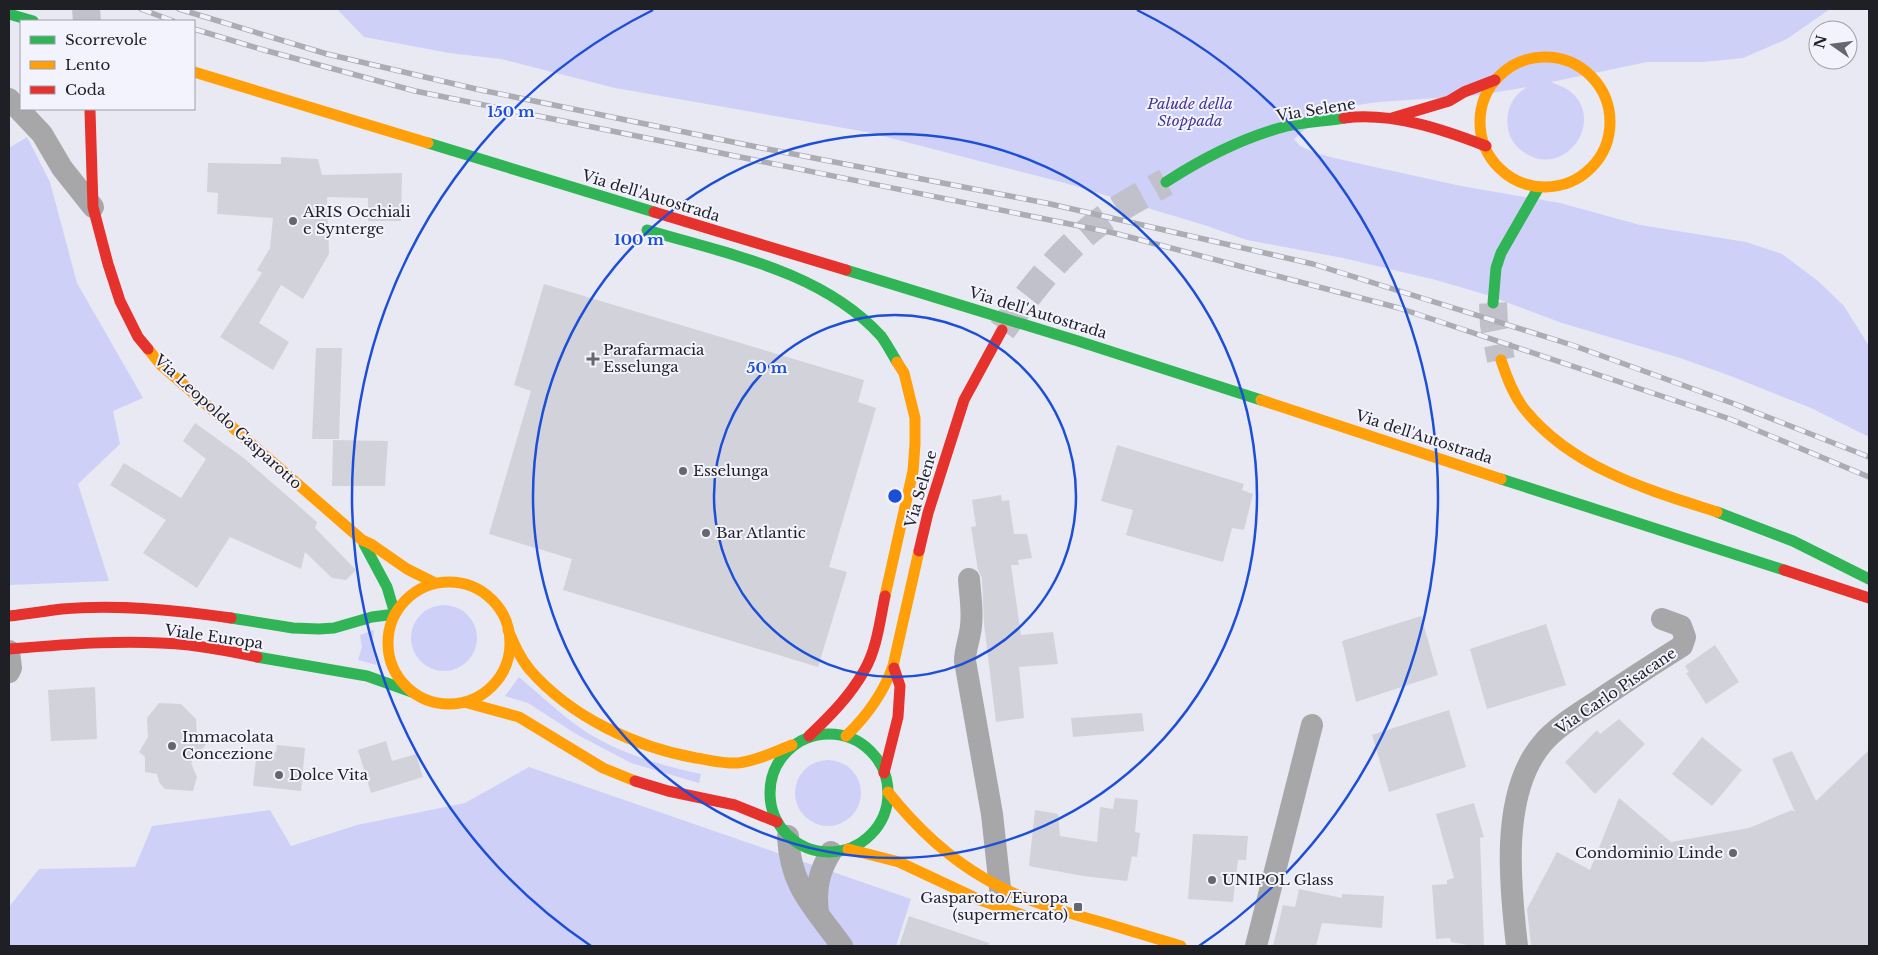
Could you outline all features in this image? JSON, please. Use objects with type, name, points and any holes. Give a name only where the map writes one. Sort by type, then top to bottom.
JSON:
[{"type":"main road","points":[[9,14],[29,20]]},
{"type":"main road","name":"Via Selene","points":[[1549,56],[1568,61],[1586,71],[1599,86],[1608,104],[1610,124],[1606,144],[1596,162],[1582,176],[1554,186],[1540,187],[1520,182],[1503,171],[1490,156],[1482,138],[1480,117],[1485,98],[1495,80],[1510,66],[1529,59],[1549,56]]},
{"type":"main road","name":"Via dell'Autostrada","points":[[195,72],[534,177],[1078,340],[1869,598]]},
{"type":"main road","name":"Via Selene","points":[[1392,118],[1449,101],[1464,92],[1495,80]]},
{"type":"main road","name":"Via Leopoldo Gasparotto","points":[[90,111],[93,207],[120,301],[138,337],[161,365],[362,540],[371,544],[407,569],[436,583]]},
{"type":"main road","name":"Via Selene","points":[[1166,182],[1209,156],[1244,141],[1288,126],[1354,117],[1392,118],[1462,137],[1486,146]]},
{"type":"main road","points":[[534,177],[560,195]]},
{"type":"main road","points":[[1493,303],[1496,268],[1501,253],[1540,187]]},
{"type":"main road","points":[[639,228],[778,271],[832,295],[853,309],[888,346],[899,366],[908,389],[914,417],[916,442],[913,471],[875,641],[865,670],[852,690],[829,719],[809,736]]},
{"type":"main road","name":"Via Selene","points":[[846,736],[860,723],[886,689],[928,513],[947,452],[964,400],[1002,330]]},
{"type":"main road","points":[[1501,360],[1507,378],[1526,411],[1554,439],[1579,456],[1636,484],[1789,540],[1869,579]]},
{"type":"main road","name":"Via Leopoldo Gasparotto","points":[[362,540],[387,587],[395,614]]},
{"type":"main road","name":"Via Leopoldo Gasparotto","points":[[508,629],[509,648],[505,666],[495,682],[481,694],[464,702],[446,704],[428,701],[412,692],[400,680],[392,664],[388,648],[389,630],[395,614],[405,600],[419,589],[436,583],[459,583],[473,586],[489,597],[501,611],[518,653],[530,670],[568,704],[616,732],[654,748],[692,758],[740,763],[758,759],[809,736],[828,733],[846,736],[862,744],[876,756],[884,773],[888,792],[885,810],[877,827],[864,840],[839,850]]},
{"type":"main road","name":"Viale Europa","points":[[9,616],[63,609],[113,608],[190,612],[294,628],[334,628],[372,617],[395,614]]},
{"type":"main road","name":"Viale Europa","points":[[9,650],[77,644],[186,645],[347,672],[385,681],[412,692]]},
{"type":"main road","name":"Via Selene","points":[[884,773],[894,734],[899,700],[900,686],[893,666]]},
{"type":"main road","name":"Via Leopoldo Gasparotto","points":[[464,702],[519,717],[603,768],[636,781],[668,791],[735,805],[783,829],[801,845],[815,850],[839,850],[899,862],[980,900],[1031,918]]},
{"type":"main road","name":"Via Leopoldo Gasparotto","points":[[783,829],[771,805],[770,788],[774,770],[783,755],[796,743]]},
{"type":"main road","name":"Via Leopoldo Gasparotto","points":[[888,792],[907,817],[923,833],[965,866],[1000,888],[1058,910],[1182,946]]},
{"type":"street","points":[[9,99],[42,134],[62,168],[93,207]]},
{"type":"street","points":[[968,579],[972,618],[965,661],[994,832],[1000,888]]},
{"type":"street","name":"Via Carlo Pisacane","points":[[1517,946],[1511,893],[1512,819],[1525,771],[1542,743],[1572,718],[1682,646],[1685,637],[1681,626],[1662,619]]},
{"type":"street","points":[[9,650],[11,668],[9,672]]},
{"type":"street","points":[[1256,946],[1312,725]]},
{"type":"street","points":[[783,829],[794,874],[806,898],[842,946]]},
{"type":"street","points":[[965,866],[978,860],[983,855],[990,844],[994,832]]},
{"type":"street","points":[[818,912],[816,894],[824,862],[839,850]]},
{"type":"green space","name":"Palude della Stoppada","points":[[337,9],[1830,9],[1814,20],[1808,20],[1808,24],[1787,39],[1743,58],[1704,62],[1647,62],[1551,82],[1571,92],[1581,104],[1584,118],[1582,131],[1576,144],[1566,153],[1554,159],[1540,159],[1525,153],[1516,146],[1510,136],[1507,119],[1509,108],[1514,98],[1527,87],[1480,95],[1379,102],[1328,109],[1294,139],[1300,146],[1315,153],[1343,160],[1461,186],[1560,203],[1640,225],[1746,242],[1782,254],[1818,281],[1844,306],[1869,346],[1869,437],[1811,408],[1728,375],[1680,358],[1562,323],[1487,295],[1436,280],[1343,258],[1247,240],[1065,183],[867,132],[615,88],[501,59],[449,53],[364,37]]},
{"type":"green space","points":[[27,137],[50,182],[77,283],[143,398],[113,411],[120,444],[78,484],[109,581],[9,585],[9,148]]},
{"type":"green space","points":[[438,605],[450,605],[462,610],[472,620],[477,632],[475,651],[462,666],[450,671],[438,671],[426,666],[416,656],[411,644],[411,632],[416,620],[426,610]]},
{"type":"green space","points":[[374,630],[372,648],[377,665],[358,660],[362,647],[360,635]]},
{"type":"green space","points":[[519,677],[579,727],[593,736],[637,756],[701,774],[699,783],[631,763],[576,734],[528,703],[505,696]]},
{"type":"green space","points":[[821,760],[835,760],[847,765],[856,774],[861,786],[859,806],[852,817],[835,826],[821,826],[809,821],[800,812],[795,800],[795,786],[800,774],[809,765]]},
{"type":"green space","points":[[529,767],[911,899],[896,946],[9,946],[9,907],[39,869],[135,867],[152,826],[270,810],[291,846],[357,825],[465,803]]},
{"type":"building","points":[[281,157],[318,159],[322,175],[402,173],[401,221],[368,221],[368,198],[327,197],[329,254],[303,299],[281,285],[259,323],[289,342],[273,370],[220,337],[262,273],[257,270],[270,248],[273,218],[217,214],[218,193],[207,192],[208,163],[281,164]]},
{"type":"building","name":"Esselunga","points":[[544,284],[864,380],[858,402],[876,408],[829,567],[847,572],[818,667],[563,590],[572,559],[489,534],[531,391],[514,385]]},
{"type":"building","points":[[316,348],[342,348],[339,439],[312,439]]},
{"type":"building","points":[[195,423],[245,459],[317,522],[315,528],[356,570],[346,580],[332,578],[305,552],[301,569],[230,537],[197,588],[143,553],[166,520],[110,485],[124,463],[181,498],[206,459],[183,441]]},
{"type":"building","points":[[333,440],[388,441],[385,486],[332,486]]},
{"type":"building","points":[[1117,445],[1244,484],[1242,490],[1253,494],[1244,530],[1232,528],[1223,562],[1126,535],[1133,510],[1101,501]]},
{"type":"building","points":[[1001,495],[1002,501],[1009,500],[1014,534],[1027,534],[1032,558],[1018,560],[1019,565],[1011,565],[1021,635],[1053,632],[1058,664],[1019,667],[1024,718],[996,722],[984,624],[982,578],[978,570],[971,527],[976,526],[972,500]]},
{"type":"building","points":[[1421,616],[1438,675],[1356,702],[1342,641]]},
{"type":"building","points":[[1546,624],[1566,685],[1487,709],[1470,649]]},
{"type":"building","points":[[1715,645],[1739,682],[1706,704],[1686,673],[1689,672],[1685,666]]},
{"type":"building","points":[[95,687],[97,739],[51,741],[48,690]]},
{"type":"building","name":"Immacolata Concezione","points":[[159,703],[181,704],[196,719],[197,740],[207,743],[191,763],[197,777],[193,791],[165,789],[159,782],[157,774],[145,772],[145,757],[139,752],[148,737],[147,718]]},
{"type":"building","points":[[1449,710],[1466,767],[1389,792],[1372,735]]},
{"type":"building","points":[[1142,713],[1144,731],[1073,737],[1071,718]]},
{"type":"building","points":[[1619,719],[1645,744],[1595,794],[1565,762],[1597,730],[1600,734]]},
{"type":"building","points":[[1702,737],[1742,770],[1712,806],[1672,774]]},
{"type":"building","points":[[386,741],[392,761],[416,754],[423,777],[371,793],[358,750]]},
{"type":"building","points":[[277,745],[305,748],[301,791],[253,786],[257,750],[276,752]]},
{"type":"building","name":"Condominio Linde","points":[[1869,750],[1869,946],[1531,946],[1527,909],[1557,852],[1590,870],[1619,798],[1671,842],[1749,828],[1792,810],[1795,812],[1772,759],[1792,751],[1816,801]]},
{"type":"building","points":[[1115,798],[1138,800],[1135,832],[1140,833],[1137,857],[1132,856],[1127,881],[1083,876],[1029,866],[1035,810],[1058,814],[1060,836],[1097,842],[1100,807],[1113,809]]},
{"type":"building","points":[[1474,803],[1484,837],[1480,838],[1484,946],[1451,942],[1450,938],[1436,939],[1432,885],[1447,884],[1447,880],[1454,878],[1436,814]]},
{"type":"building","name":"UNIPOL Glass","points":[[1193,834],[1248,836],[1246,860],[1238,860],[1233,902],[1188,899]]},
{"type":"building","points":[[1299,889],[1342,898],[1342,894],[1384,896],[1382,928],[1322,923],[1316,946],[1273,946],[1283,905],[1295,907]]},
{"type":"building","points":[[909,916],[989,943],[988,946],[899,946]]},
{"type":"tunnel","points":[[86,9],[87,20]]},
{"type":"tunnel","points":[[1002,330],[1046,274],[1083,235],[1130,202],[1166,182]]},
{"type":"tunnel","points":[[1493,303],[1494,325],[1501,360]]},
{"type":"railway","points":[[141,9],[170,20]]},
{"type":"railway","points":[[179,9],[327,54],[476,89],[762,148],[1046,203],[1313,264],[1572,345],[1732,403],[1869,457]]},
{"type":"railway","points":[[195,29],[415,91],[1114,233],[1399,308],[1730,419],[1869,477]]},
{"type":"traffic: fast","points":[[9,14],[30,20]]},
{"type":"traffic: fast","points":[[1166,182],[1209,157],[1255,136],[1301,123],[1344,118]]},
{"type":"traffic: fast","points":[[428,143],[654,212]]},
{"type":"traffic: fast","points":[[1493,303],[1496,268],[1501,253],[1539,187]]},
{"type":"traffic: fast","points":[[647,230],[741,257],[802,280],[831,295],[857,314],[881,336],[897,362]]},
{"type":"traffic: fast","points":[[846,270],[1078,341],[1261,400]]},
{"type":"traffic: fast","points":[[1501,479],[1784,570]]},
{"type":"traffic: fast","points":[[1717,512],[1793,541],[1869,579]]},
{"type":"traffic: fast","points":[[231,618],[293,628],[319,629],[334,628],[372,617],[395,614],[387,587],[364,544]]},
{"type":"traffic: fast","points":[[257,657],[367,676],[412,692]]},
{"type":"traffic: fast","points":[[829,734],[851,739],[871,751],[883,771],[888,793],[883,815],[871,835],[851,847],[829,852],[807,847],[787,835],[775,815],[770,793],[775,771],[787,751],[807,739],[829,734]]},
{"type":"traffic: slow","points":[[1545,57],[1570,62],[1591,76],[1605,97],[1610,122],[1605,147],[1591,168],[1570,182],[1545,187],[1520,182],[1499,168],[1485,147],[1480,122],[1485,97],[1499,76],[1520,62],[1545,57]]},
{"type":"traffic: slow","points":[[195,72],[428,143]]},
{"type":"traffic: slow","points":[[148,349],[161,365],[362,540],[371,544],[407,569],[435,583]]},
{"type":"traffic: slow","points":[[1501,360],[1511,387],[1522,406],[1545,431],[1567,448],[1590,463],[1639,486],[1717,512]]},
{"type":"traffic: slow","points":[[885,596],[913,471],[915,444],[915,418],[904,373],[897,362]]},
{"type":"traffic: slow","points":[[1261,400],[1501,479]]},
{"type":"traffic: slow","points":[[846,736],[874,704],[885,686],[893,666],[919,551]]},
{"type":"traffic: slow","points":[[449,582],[472,587],[492,600],[505,620],[510,643],[505,666],[492,686],[472,699],[449,704],[426,699],[406,686],[393,666],[388,643],[393,620],[406,600],[426,587],[449,582]]},
{"type":"traffic: slow","points":[[508,630],[523,661],[546,687],[584,716],[627,738],[673,753],[728,763],[752,760],[792,745]]},
{"type":"traffic: slow","points":[[464,702],[519,717],[603,768],[635,781]]},
{"type":"traffic: slow","points":[[888,792],[909,817],[944,850],[998,886],[1044,905],[1181,946]]},
{"type":"traffic: slow","points":[[848,849],[899,862],[980,900],[1023,915]]},
{"type":"traffic: jam","points":[[1392,118],[1449,101],[1464,92],[1495,80]]},
{"type":"traffic: jam","points":[[90,111],[93,207],[120,301],[138,337],[148,349]]},
{"type":"traffic: jam","points":[[1344,118],[1380,117],[1416,123],[1486,146]]},
{"type":"traffic: jam","points":[[654,212],[846,270]]},
{"type":"traffic: jam","points":[[919,551],[928,513],[964,400],[1002,330]]},
{"type":"traffic: jam","points":[[1784,570],[1869,598]]},
{"type":"traffic: jam","points":[[809,736],[846,697],[864,671],[875,644],[885,596]]},
{"type":"traffic: jam","points":[[9,616],[62,609],[104,607],[168,610],[231,618]]},
{"type":"traffic: jam","points":[[9,649],[76,644],[144,642],[189,645],[257,657]]},
{"type":"traffic: jam","points":[[884,773],[898,717],[900,686],[894,668]]},
{"type":"traffic: jam","points":[[635,781],[668,791],[735,805],[777,822]]},
{"type":"place","name":"ARIS Occhiali e Synterge","points":[[293,221]]},
{"type":"place","name":"Parafarmacia Esselunga","points":[[593,359]]},
{"type":"place","name":"Esselunga","points":[[683,471]]},
{"type":"place","name":"Bar Atlantic","points":[[706,533]]},
{"type":"place","name":"Immacolata Concezione","points":[[172,746]]},
{"type":"place","name":"Dolce Vita","points":[[279,775]]},
{"type":"place","name":"Condominio Linde","points":[[1733,853]]},
{"type":"place","name":"UNIPOL Glass","points":[[1212,880]]},
{"type":"place","name":"Gasparotto/Europa (supermercato)","points":[[1078,907]]}]
